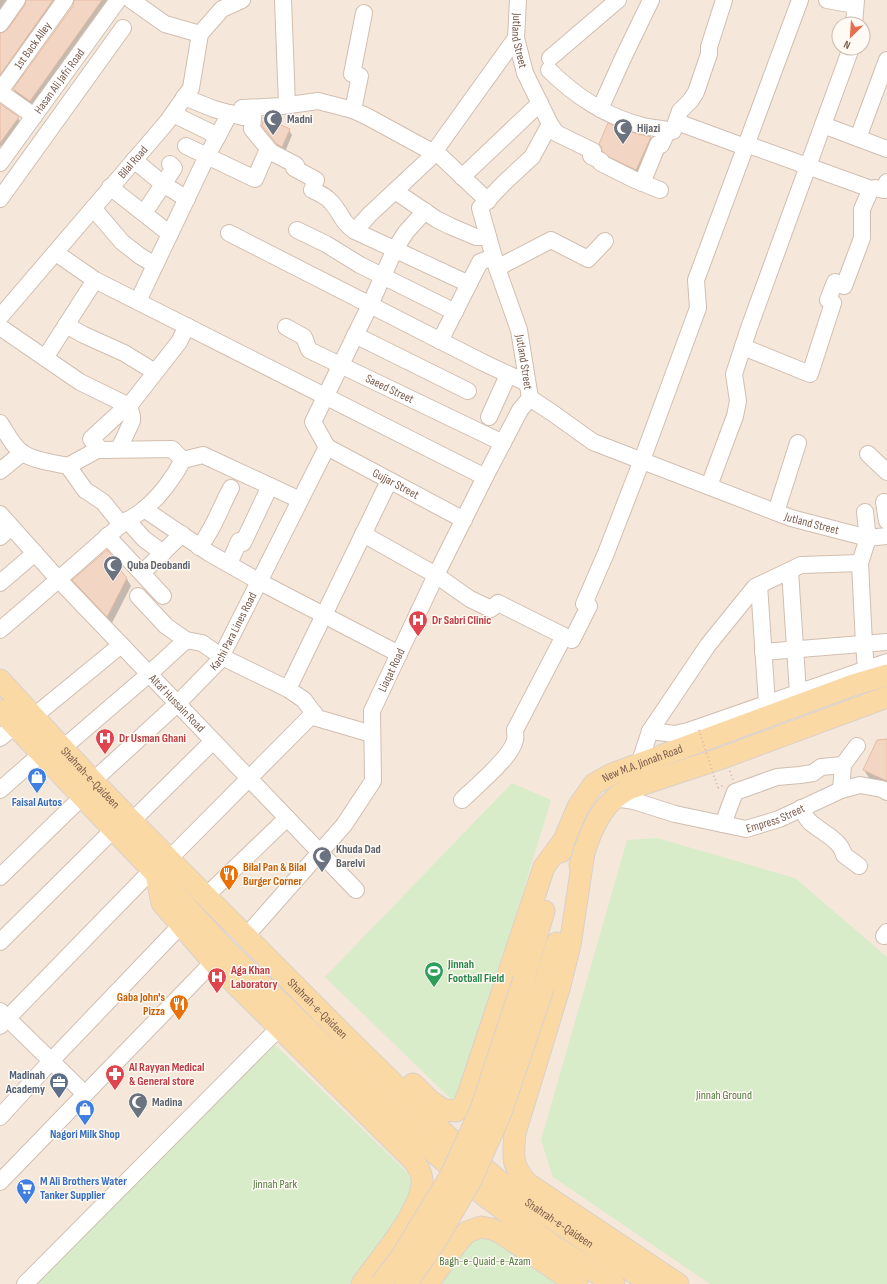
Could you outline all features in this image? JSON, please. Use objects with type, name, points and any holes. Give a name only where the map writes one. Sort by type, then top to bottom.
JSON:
[{"type":"main road","name":"New M.A. Jinnah Road","points":[[381,1284],[406,1249],[451,1175],[481,1109],[524,979],[564,840],[578,807],[594,784],[612,774],[846,688],[887,675]]},
{"type":"main road","name":"Shahrah-e-Qaideen","points":[[0,680],[63,748],[113,830],[159,867],[206,896],[448,1138],[499,1181],[532,1205],[651,1284]]},
{"type":"main road","name":"New M.A. Jinnah Road","points":[[406,1284],[438,1239],[474,1172],[500,1115],[544,986],[584,852],[590,835],[603,811],[615,798],[628,789],[725,757],[887,697]]},
{"type":"main road","name":"Shahrah-e-Qaideen","points":[[0,710],[7,732],[41,754],[132,821],[159,867],[225,949],[437,1155],[485,1196],[519,1221],[554,1246],[614,1284]]},
{"type":"main road","points":[[206,896],[254,927],[430,1101],[444,1110],[456,1111],[464,1105],[470,1089],[544,867],[564,840]]},
{"type":"main road","points":[[584,852],[570,945],[560,989],[515,1133],[513,1157],[518,1171],[527,1183],[678,1284]]},
{"type":"main road","points":[[159,867],[162,903],[213,962],[414,1162],[420,1170],[422,1184],[417,1203],[401,1230],[362,1284]]},
{"type":"main road","points":[[428,1284],[456,1243],[467,1232],[481,1227],[492,1229],[501,1234],[577,1284]]},
{"type":"street","points":[[0,24],[17,0]]},
{"type":"street","name":"1st Back Alley","points":[[0,91],[65,0]]},
{"type":"street","name":"Hasan Ali Jafri Road","points":[[0,163],[118,0]]},
{"type":"street","points":[[131,0],[165,24],[200,34],[222,9],[242,0]]},
{"type":"street","points":[[284,0],[287,105]]},
{"type":"street","name":"Jutland Street","points":[[518,0],[516,38],[526,73],[550,124],[532,157],[480,208],[495,262],[519,330],[528,390],[554,414],[593,442],[791,518],[866,538],[887,536]]},
{"type":"street","points":[[618,0],[549,64],[564,85],[579,96],[623,119],[642,126],[673,126],[746,145],[871,189],[875,188],[884,190],[887,182]]},
{"type":"street","points":[[600,108],[651,0]]},
{"type":"street","points":[[642,183],[658,144],[661,145],[673,126],[680,111],[691,100],[696,92],[709,54],[708,47],[724,0]]},
{"type":"street","points":[[462,800],[506,758],[515,740],[515,730],[568,638],[589,606],[584,604],[606,553],[642,460],[698,308],[696,280],[800,0]]},
{"type":"street","points":[[827,0],[855,2],[854,16]]},
{"type":"street","points":[[353,110],[360,76],[352,74],[364,13]]},
{"type":"street","points":[[0,199],[123,28]]},
{"type":"street","name":"Bilal Road","points":[[0,317],[173,114],[191,88],[200,34]]},
{"type":"street","points":[[355,231],[369,214],[429,159],[516,38]]},
{"type":"street","points":[[709,486],[735,416],[738,401],[734,374],[848,56]]},
{"type":"street","points":[[858,138],[887,60]]},
{"type":"street","points":[[0,91],[34,116]]},
{"type":"street","points":[[184,97],[214,109],[243,117],[242,108],[318,101],[353,110],[434,152],[488,201]]},
{"type":"street","points":[[462,177],[540,103]]},
{"type":"street","points":[[254,108],[252,129],[271,152],[296,165],[294,168],[316,180],[312,190],[323,195],[332,202],[346,225],[355,231],[469,284]]},
{"type":"street","points":[[138,301],[230,113]]},
{"type":"street","points":[[173,114],[218,136]]},
{"type":"street","points":[[550,124],[556,132],[593,151],[591,156],[601,161],[600,163],[660,190]]},
{"type":"street","points":[[823,125],[887,149]]},
{"type":"street","points":[[186,146],[255,179],[268,149]]},
{"type":"street","points":[[134,160],[163,184],[187,199]]},
{"type":"street","points":[[144,213],[174,168],[170,164]]},
{"type":"street","points":[[110,187],[170,234]]},
{"type":"street","points":[[743,347],[810,374],[834,303],[828,300],[835,282],[844,286],[862,238],[862,210],[871,189]]},
{"type":"street","points":[[395,191],[436,219],[476,237],[488,237]]},
{"type":"street","points":[[93,208],[122,242],[155,265]]},
{"type":"street","points":[[327,447],[313,422],[370,305],[395,249],[406,232],[426,211]]},
{"type":"street","points":[[297,230],[326,244],[360,265],[455,312]]},
{"type":"street","points":[[229,233],[508,375],[528,390]]},
{"type":"street","points":[[440,341],[480,262],[495,262],[551,240],[588,259],[605,241]]},
{"type":"street","points":[[56,253],[95,280],[485,477]]},
{"type":"street","points":[[45,358],[95,280]]},
{"type":"street","points":[[66,325],[124,353],[156,372]]},
{"type":"street","points":[[101,450],[91,440],[128,406],[179,342],[187,326]]},
{"type":"street","points":[[0,327],[80,382],[128,406],[132,416],[132,421],[119,449]]},
{"type":"street","name":"Saeed Street","points":[[286,327],[304,337],[309,350],[341,364],[503,443]]},
{"type":"street","points":[[355,335],[468,391]]},
{"type":"street","points":[[489,416],[508,375]]},
{"type":"street","name":"Liaqat Road","points":[[254,927],[344,825],[373,781],[372,711],[436,575],[520,410],[528,390]]},
{"type":"street","points":[[0,423],[14,445],[22,453],[30,457],[68,466],[85,490],[103,502],[144,540],[163,553]]},
{"type":"street","points":[[776,512],[798,443]]},
{"type":"street","name":"Gujjar Street","points":[[327,447],[464,520]]},
{"type":"street","name":"Kachi Para Lines Road","points":[[0,877],[87,789],[177,704],[219,661],[327,447]]},
{"type":"street","points":[[68,466],[97,450],[172,449],[183,460]]},
{"type":"street","points":[[0,472],[22,453]]},
{"type":"street","points":[[0,630],[124,522],[144,509],[165,487],[183,460],[203,455],[300,500]]},
{"type":"street","points":[[288,689],[389,481]]},
{"type":"street","points":[[229,564],[239,541],[243,543],[270,486]]},
{"type":"street","points":[[199,546],[209,534],[231,488]]},
{"type":"street","points":[[884,502],[887,521]]},
{"type":"street","points":[[144,509],[199,546],[260,582],[399,654]]},
{"type":"street","points":[[865,512],[867,530],[860,563],[866,669]]},
{"type":"street","name":"Altaf Hussain Road","points":[[0,514],[6,532],[35,554],[356,890]]},
{"type":"street","points":[[142,573],[182,534]]},
{"type":"street","points":[[363,534],[436,575],[470,599],[491,609],[498,603],[568,638]]},
{"type":"street","points":[[108,536],[163,596]]},
{"type":"street","points":[[0,583],[35,554]]},
{"type":"street","points":[[639,764],[650,731],[708,645],[755,587],[801,565],[860,563]]},
{"type":"street","points":[[790,570],[798,693]]},
{"type":"street","points":[[759,586],[767,704]]},
{"type":"street","points":[[138,596],[166,626],[186,640],[202,643],[222,657],[288,689],[304,700],[317,718],[372,734]]},
{"type":"street","points":[[63,748],[186,640]]},
{"type":"street","points":[[764,652],[887,642]]},
{"type":"street","points":[[34,717],[121,645]]},
{"type":"street","points":[[650,731],[675,734],[697,728],[887,662]]},
{"type":"street","points":[[85,1094],[51,1061],[2,1019],[249,779],[314,713]]},
{"type":"street","points":[[132,821],[213,741]]},
{"type":"street","points":[[841,790],[843,765],[857,746]]},
{"type":"street","points":[[0,790],[41,754]]},
{"type":"street","points":[[723,824],[735,792],[777,777],[813,773],[821,767],[843,765]]},
{"type":"street","name":"Empress Street","points":[[615,798],[634,801],[675,814],[746,830],[779,819],[841,790],[860,786],[887,792]]},
{"type":"street","points":[[801,808],[807,819],[812,824],[837,843],[843,849],[844,855],[859,866]]},
{"type":"street","points":[[206,896],[287,818]]},
{"type":"street","points":[[0,942],[113,830]]},
{"type":"street","points":[[0,1117],[51,1061],[181,925]]},
{"type":"street","points":[[0,1182],[213,962]]},
{"type":"street","points":[[25,1284],[279,1028]]},
{"type":"path","points":[[699,730],[718,788]]},
{"type":"shaded area","points":[[0,0],[887,0],[887,1284],[0,1284]]},
{"type":"green space","points":[[512,783],[551,800],[468,1073],[454,1102],[325,977]]},
{"type":"green space","name":"Jinnah Ground","points":[[657,838],[795,878],[887,957],[887,1284],[710,1284],[553,1177],[541,1140],[627,840]]},
{"type":"green space","name":"Jinnah Park","points":[[273,1043],[407,1172],[413,1187],[398,1222],[350,1284],[36,1284]]},
{"type":"green space","name":"Bagh-e-Quaid-e-Azam","points":[[483,1236],[494,1238],[565,1284],[436,1284],[469,1241]]},
{"type":"building","points":[[26,0],[53,0],[0,75],[0,33],[8,29],[25,5]]},
{"type":"building","points":[[74,0],[102,0],[30,101],[13,89],[73,6]]},
{"type":"building","points":[[0,104],[19,117],[0,143]]},
{"type":"building","name":"Madni","points":[[264,117],[290,129],[282,147],[277,144],[262,126]]},
{"type":"building","name":"Hijazi","points":[[608,123],[627,131],[651,137],[636,170],[609,157],[602,151],[599,144]]},
{"type":"building","name":"Quba Deobandi","points":[[107,550],[113,557],[111,559],[127,578],[107,617],[72,580]]},
{"type":"building","points":[[887,739],[887,781],[863,770],[877,740]]},
{"type":"place","name":"Madni","points":[[273,136]]},
{"type":"place","name":"Hijazi","points":[[623,145]]},
{"type":"place","name":"Quba Deobandi","points":[[113,582]]},
{"type":"place","name":"Dr Sabri Clinic","points":[[418,637]]},
{"type":"place","name":"Dr Usman Ghani","points":[[105,755]]},
{"type":"place","name":"Faisal Autos","points":[[37,794]]},
{"type":"place","name":"Khuda Dad Barelvi","points":[[322,873]]},
{"type":"place","name":"Bilal Pan & Bilal Burger Corner","points":[[229,891]]},
{"type":"place","name":"Jinnah Football Field","points":[[434,988]]},
{"type":"place","name":"Aga Khan Laboratory","points":[[217,994]]},
{"type":"place","name":"Gaba John's Pizza","points":[[179,1021]]},
{"type":"place","name":"Al Rayyan Medical & General store","points":[[115,1091]]},
{"type":"place","name":"Madinah Academy","points":[[59,1099]]},
{"type":"place","name":"Madina","points":[[138,1119]]},
{"type":"place","name":"Nagori Milk Shop","points":[[85,1126]]},
{"type":"place","name":"M Ali Brothers Water Tanker Supplier","points":[[26,1205]]}]
